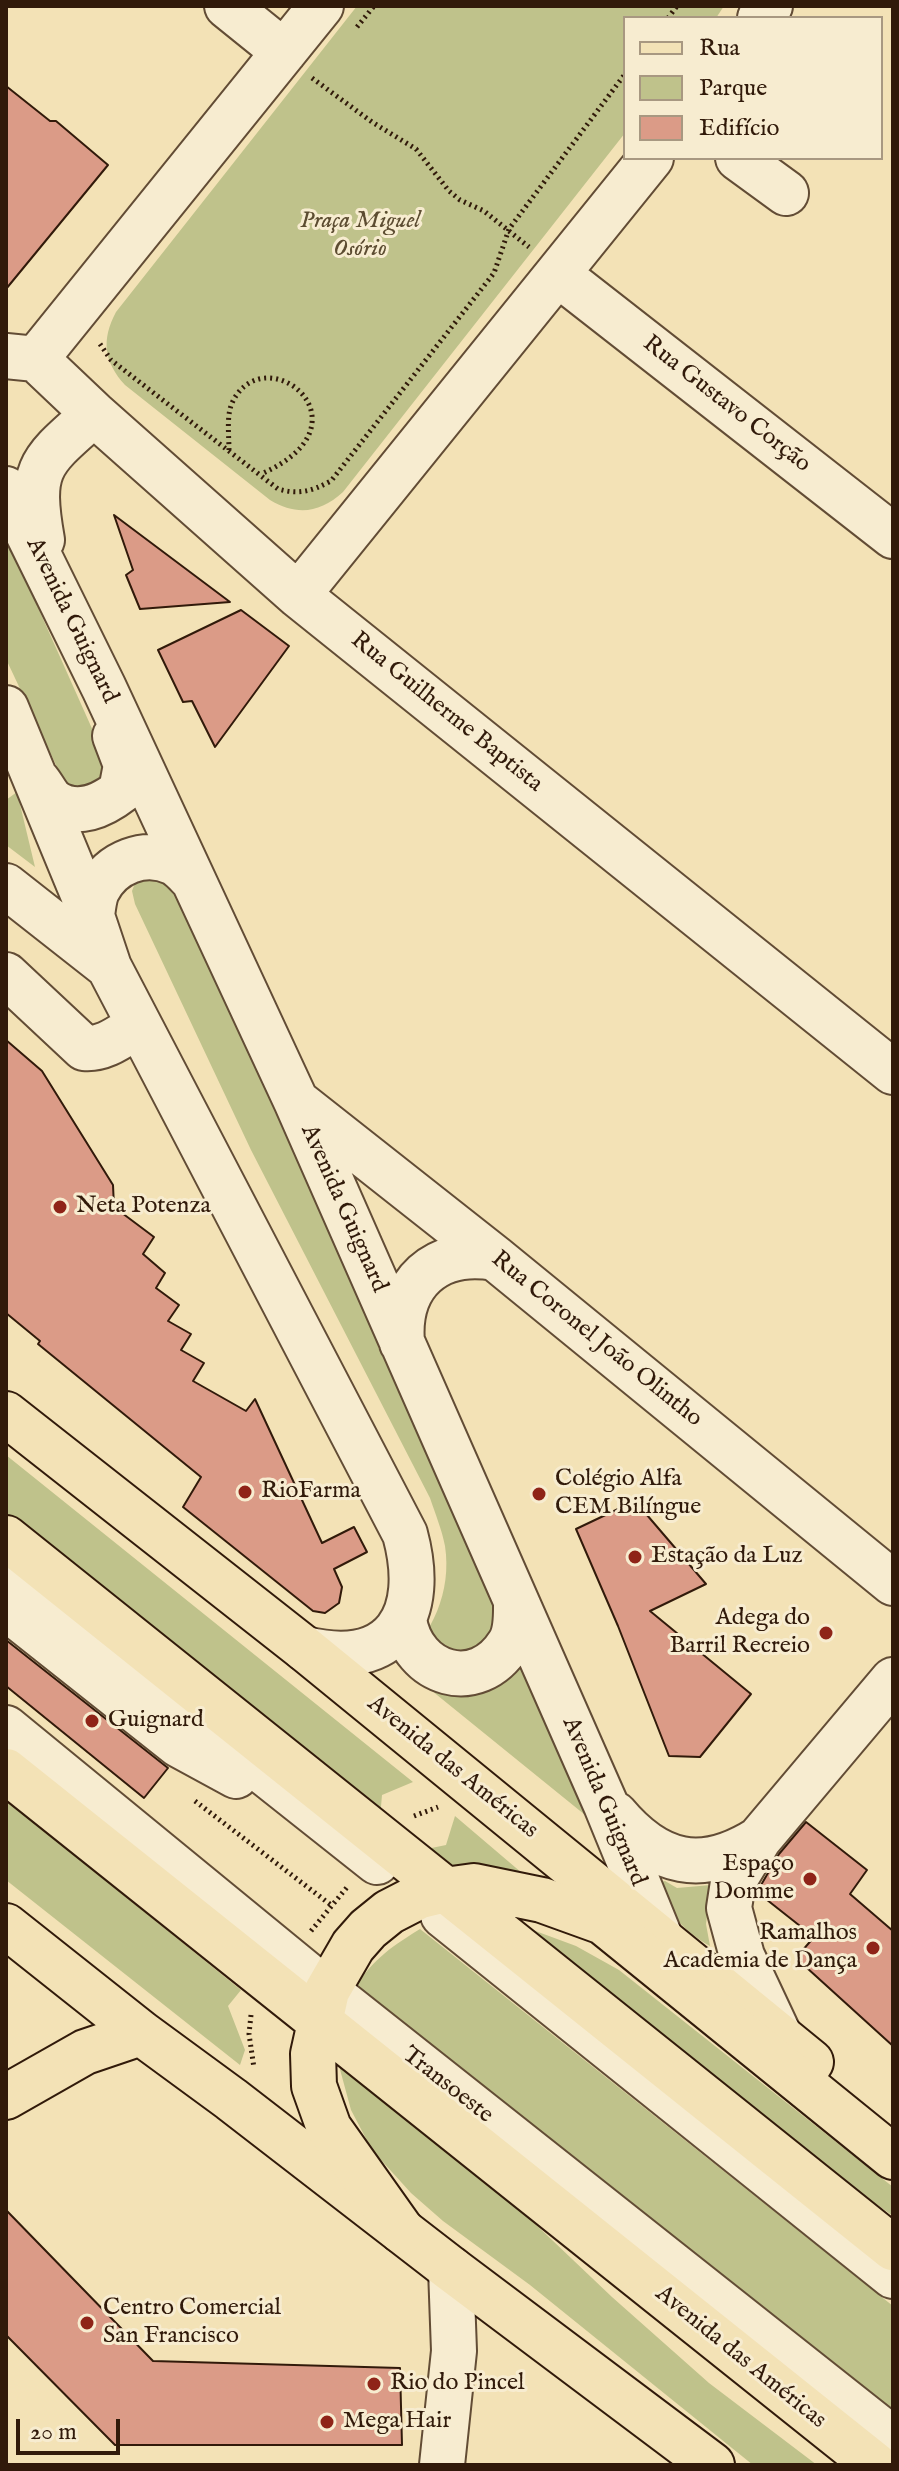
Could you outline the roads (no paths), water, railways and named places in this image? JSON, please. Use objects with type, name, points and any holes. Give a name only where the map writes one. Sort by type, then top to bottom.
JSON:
[{"type":"main road","name":"Avenida das Américas","points":[[6,1414],[305,1649],[893,2129]]},
{"type":"main road","points":[[6,1538],[433,1893],[893,2248]]},
{"type":"main road","name":"Avenida das Américas","points":[[6,1771],[323,2007],[875,2465]]},
{"type":"main road","points":[[402,2231],[329,2128],[314,2086],[313,2054],[323,2007],[353,1946],[368,1929],[389,1912],[433,1893],[474,1886],[542,1900],[603,1922],[893,2157]]},
{"type":"main road","points":[[6,1926],[141,2033],[712,2465]]},
{"type":"main road","points":[[6,2097],[85,2052],[141,2033]]},
{"type":"street","points":[[227,6],[284,52]]},
{"type":"street","points":[[21,357],[284,52],[339,17]]},
{"type":"street","points":[[298,595],[649,160]]},
{"type":"street","points":[[741,160],[786,193]]},
{"type":"street","name":"Rua Gustavo Corção","points":[[559,275],[893,536]]},
{"type":"street","name":"Rua Guilherme Baptista","points":[[21,357],[94,414],[298,595],[893,1072]]},
{"type":"street","points":[[48,574],[35,485],[45,461],[94,414]]},
{"type":"street","name":"Avenida Guignard","points":[[6,489],[104,688],[296,1101],[606,1805],[660,1937]]},
{"type":"street","points":[[22,771],[55,803],[78,810],[102,806],[121,791],[126,765],[104,707],[104,688]]},
{"type":"street","points":[[8,712],[10,748],[92,916],[109,967],[405,1534],[413,1562],[413,1588],[404,1619],[406,1634],[417,1653],[434,1668],[454,1674],[475,1671],[497,1659],[511,1643],[516,1623],[516,1601]]},
{"type":"street","points":[[92,916],[96,893],[109,872],[129,860],[152,857],[164,860],[175,864],[193,880]]},
{"type":"street","points":[[9,897],[109,967]]},
{"type":"street","points":[[6,975],[84,1048],[94,1049],[105,1045],[139,1025]]},
{"type":"street","name":"Rua Coronel João Olintho","points":[[296,1101],[495,1258],[893,1583]]},
{"type":"street","points":[[402,1343],[400,1321],[406,1300],[417,1282],[433,1267],[452,1258],[474,1254],[495,1258]]},
{"type":"street","points":[[6,1568],[311,1810],[433,1893],[529,1986],[893,2276]]},
{"type":"street","points":[[6,1608],[179,1745],[217,1768],[311,1810]]},
{"type":"street","points":[[305,1649],[332,1655],[360,1653],[383,1642],[404,1619]]},
{"type":"street","points":[[781,2039],[742,1956],[729,1908],[733,1882],[759,1839],[893,1680]]},
{"type":"street","points":[[6,1696],[139,1803],[234,1914]]},
{"type":"street","name":"Transoeste","points":[[6,1728],[234,1914],[323,2007],[893,2439]]},
{"type":"street","points":[[606,1805],[629,1831],[652,1849],[679,1859],[707,1861],[735,1854],[759,1839]]},
{"type":"street","points":[[442,2465],[454,2351],[451,2269]]},
{"type":"place","name":"Neta Potenza","points":[[60,1207]]},
{"type":"place","name":"RioFarma","points":[[245,1492]]},
{"type":"place","name":"Colégio Alfa CEM Bilíngue","points":[[539,1494]]},
{"type":"place","name":"Estação da Luz","points":[[635,1557]]},
{"type":"place","name":"Adega do Barril Recreio","points":[[826,1633]]},
{"type":"place","name":"Guignard","points":[[92,1721]]},
{"type":"place","name":"Espaço Domme","points":[[810,1879]]},
{"type":"place","name":"Ramalhos Academia de Dança","points":[[873,1948]]},
{"type":"place","name":"Centro Comercial San Francisco","points":[[87,2323]]},
{"type":"place","name":"Rio do Pincel","points":[[374,2384]]},
{"type":"place","name":"Mega Hair","points":[[327,2422]]},
{"type":"park label","name":"Praça Miguel Osório","points":[[360,236]]}]
